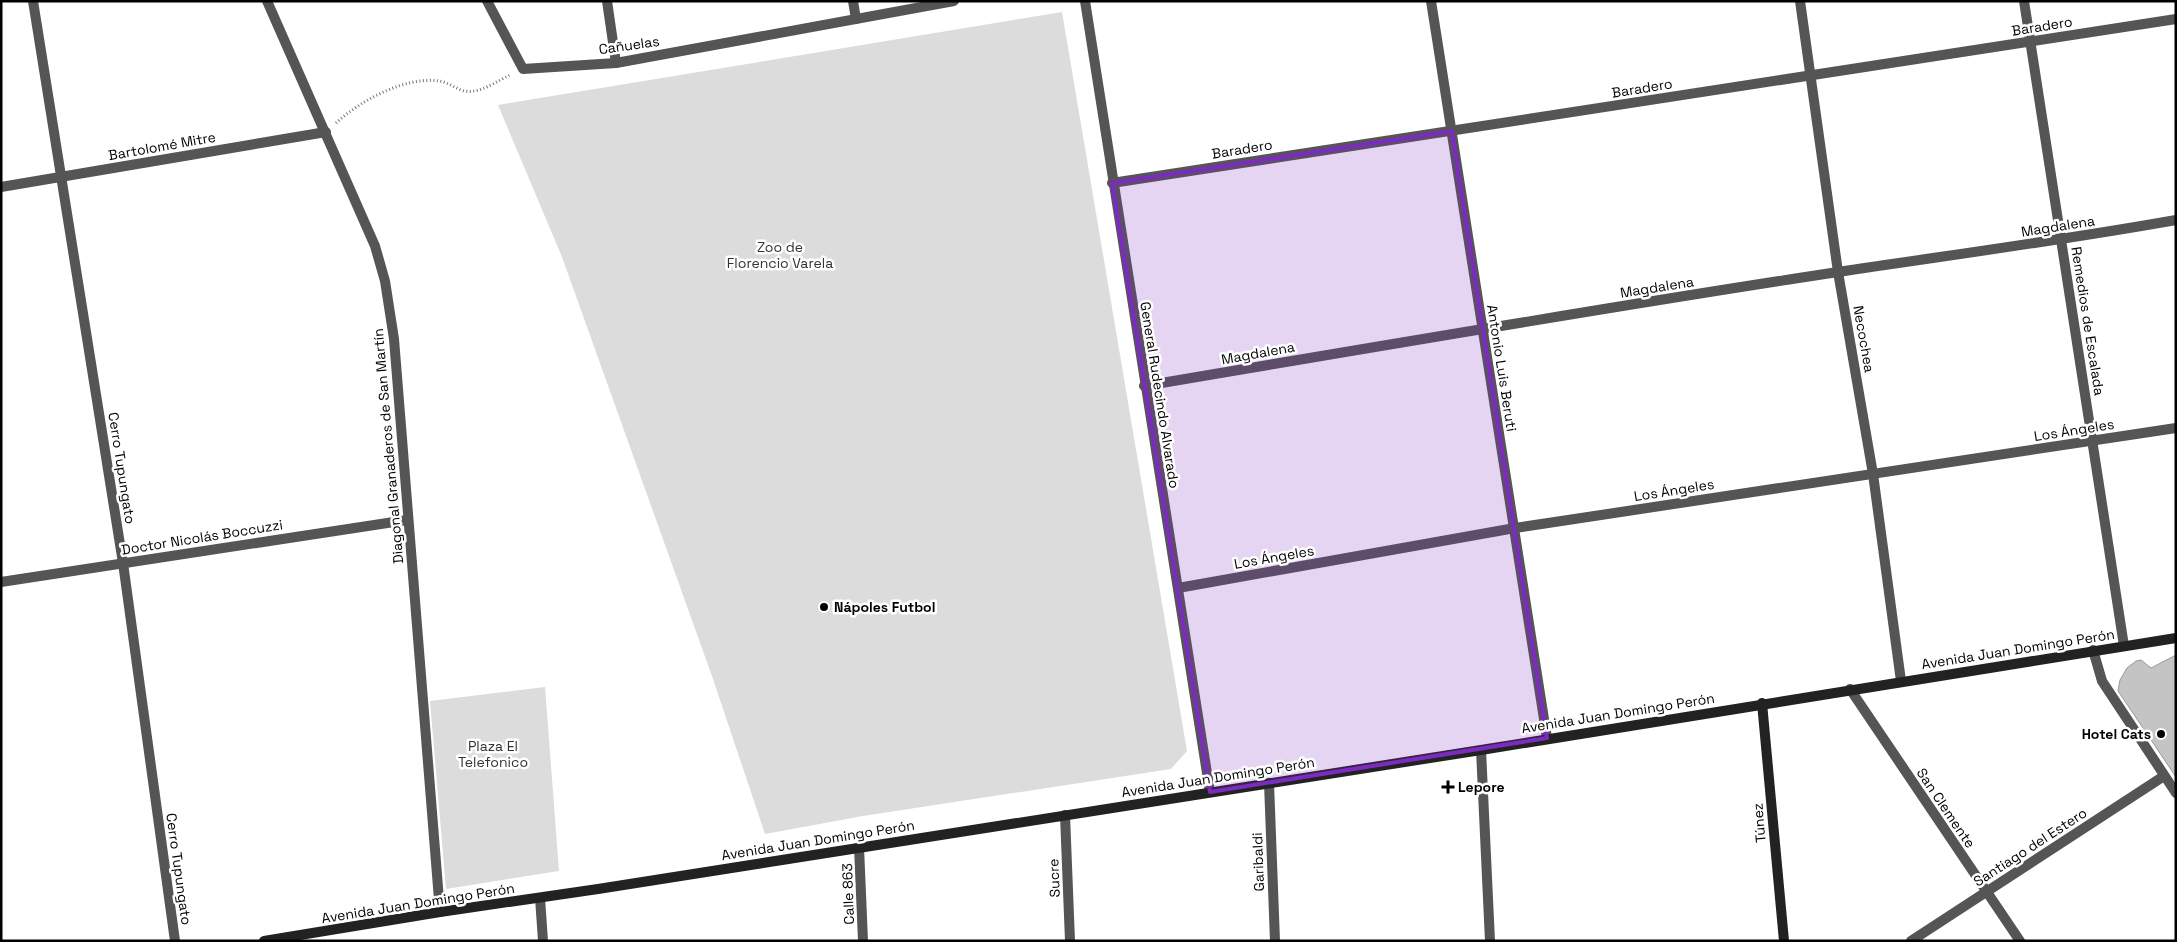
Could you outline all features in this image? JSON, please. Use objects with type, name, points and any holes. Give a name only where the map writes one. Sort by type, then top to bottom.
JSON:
[{"type":"main road","name":"Avenida Juan Domingo Perón","points":[[264,941],[1481,750],[1762,703],[2176,638]]},
{"type":"main road","name":"Túnez","points":[[1762,703],[1784,941]]},
{"type":"street","name":"Cerro Tupungato","points":[[34,1],[123,563],[175,941]]},
{"type":"street","name":"Diagonal Granaderos de San Martín","points":[[267,1],[375,246],[385,281],[394,339],[407,520],[440,912]]},
{"type":"street","points":[[487,1],[523,69]]},
{"type":"street","points":[[607,1],[616,63]]},
{"type":"street","points":[[853,1],[856,19]]},
{"type":"street","name":"Cañuelas","points":[[523,69],[616,63],[954,1]]},
{"type":"street","name":"General Rudecindo Alvarado","points":[[1085,1],[1144,386],[1210,792]]},
{"type":"street","name":"Antonio Luis Beruti","points":[[1431,1],[1548,738]]},
{"type":"street","name":"Necochea","points":[[1800,1],[1838,272],[1873,474],[1902,681]]},
{"type":"street","name":"Remedios de Escalada","points":[[2024,1],[2124,646]]},
{"type":"street","name":"Baradero","points":[[1112,183],[2176,19]]},
{"type":"street","name":"Bartolomé Mitre","points":[[1,187],[326,132]]},
{"type":"street","name":"Magdalena","points":[[1144,386],[1482,329],[1838,272],[2061,240],[2176,220]]},
{"type":"street","name":"Los Ángeles","points":[[1178,588],[1515,528],[2176,428]]},
{"type":"street","name":"Doctor Nicolás Boccuzzi","points":[[1,582],[407,520]]},
{"type":"street","points":[[2093,650],[2102,681],[2176,793]]},
{"type":"street","name":"San Clemente","points":[[1850,689],[2020,941]]},
{"type":"street","points":[[1481,750],[1490,941]]},
{"type":"street","name":"Santiago del Estero","points":[[1910,941],[2164,776]]},
{"type":"street","name":"Garibaldi","points":[[1269,783],[1275,941]]},
{"type":"street","name":"Sucre","points":[[1065,815],[1070,941]]},
{"type":"street","name":"Calle 863","points":[[859,847],[863,941]]},
{"type":"street","points":[[540,898],[543,941]]},
{"type":"path","points":[[326,132],[350,110],[384,92],[424,81],[441,81],[465,91],[481,89],[523,69]]},
{"type":"highlighted area","points":[[1452,131],[1547,738],[1210,792],[1112,183]]},
{"type":"green space","name":"Zoo de Florencio Varela","points":[[1062,12],[1187,751],[1171,769],[863,816],[765,834],[713,679],[562,257],[498,105]]},
{"type":"green space","name":"Plaza El Telefonico","points":[[545,687],[559,871],[446,889],[430,701]]},
{"type":"building","name":"Hotel Cats","points":[[2176,655],[2176,777],[2118,691],[2120,680],[2127,668],[2136,661],[2141,660],[2151,668]]},
{"type":"place","name":"Nápoles Futbol","points":[[824,607]]},
{"type":"place","name":"Hotel Cats","points":[[2161,734]]},
{"type":"place","name":"Lepore","points":[[1448,787]]}]
